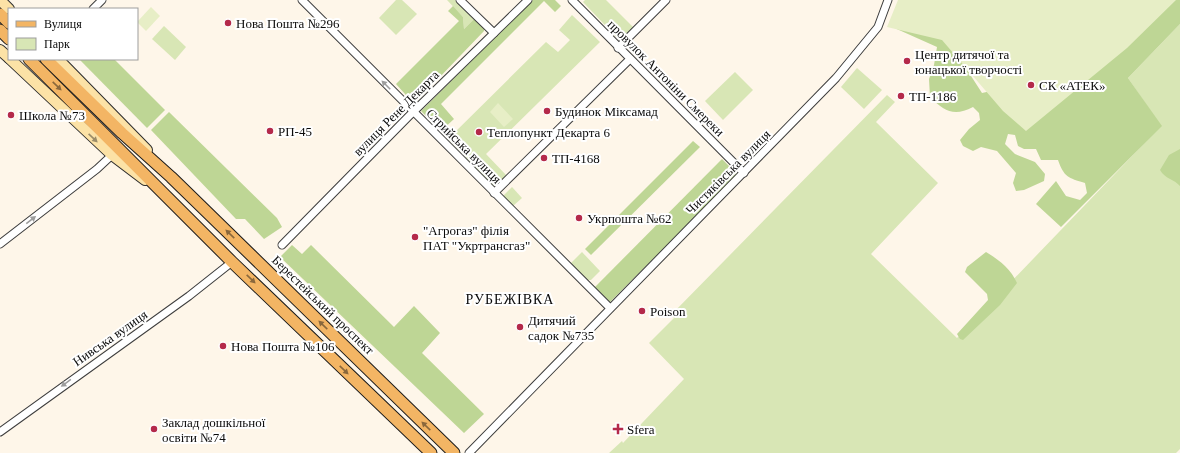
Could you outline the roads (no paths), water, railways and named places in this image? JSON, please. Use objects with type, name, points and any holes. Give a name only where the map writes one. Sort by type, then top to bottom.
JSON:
[{"type":"main road","points":[[0,0],[8,8]]},
{"type":"main road","points":[[0,14],[8,22]]},
{"type":"main road","points":[[0,30],[8,38]]},
{"type":"main road","points":[[0,50],[8,57]]},
{"type":"main road","points":[[11,60],[112,155],[174,202]]},
{"type":"main road","points":[[31,60],[174,202],[232,262],[431,453]]},
{"type":"main road","name":"Берестейський проспект","points":[[47,60],[122,133],[171,177],[454,453]]},
{"type":"main road","name":"Берестейський проспект","points":[[59,60],[138,139],[171,177]]},
{"type":"street","points":[[94,8],[102,0]]},
{"type":"street","name":"Стрийська вулиця","points":[[302,0],[610,308]]},
{"type":"street","points":[[460,0],[494,33]]},
{"type":"street","name":"вулиця Рене Декарта","points":[[282,245],[413,112],[528,0]]},
{"type":"street","name":"провулок Антоніни Смереки","points":[[572,0],[618,48],[744,173]]},
{"type":"street","points":[[618,48],[666,0]]},
{"type":"street","name":"Чистяківська вулиця","points":[[468,453],[836,78],[878,27],[888,0]]},
{"type":"street","points":[[494,193],[630,59]]},
{"type":"street","points":[[0,244],[97,169],[112,155]]},
{"type":"street","name":"Нивська вулиця","points":[[0,432],[189,296],[232,262]]},
{"type":"place","name":"Нова Пошта №296","points":[[228,23]]},
{"type":"place","name":"Центр дитячої та юнацької творчості","points":[[907,61]]},
{"type":"place","name":"СК «АТЕК»","points":[[1031,85]]},
{"type":"place","name":"ТП-1186","points":[[901,96]]},
{"type":"place","name":"Будинок Міксамад","points":[[547,111]]},
{"type":"place","name":"Школа №73","points":[[11,115]]},
{"type":"place","name":"РП-45","points":[[270,131]]},
{"type":"place","name":"Теплопункт Декарта 6","points":[[479,132]]},
{"type":"place","name":"ТП-4168","points":[[544,158]]},
{"type":"place","name":"Укрпошта №62","points":[[579,218]]},
{"type":"place","name":"\"Агрогаз\" філія ПАТ \"Укртрансгаз\"","points":[[415,237]]},
{"type":"place","name":"Poison","points":[[642,311]]},
{"type":"place","name":"Дитячий садок №735","points":[[520,327]]},
{"type":"place","name":"Нова Пошта №106","points":[[223,346]]},
{"type":"place","name":"Заклад дошкільної освіти №74","points":[[154,429]]},
{"type":"place","name":"Sfera","points":[[618,429]]},
{"type":"district","name":"РУБЕЖІВКА","points":[[510,299]]}]
